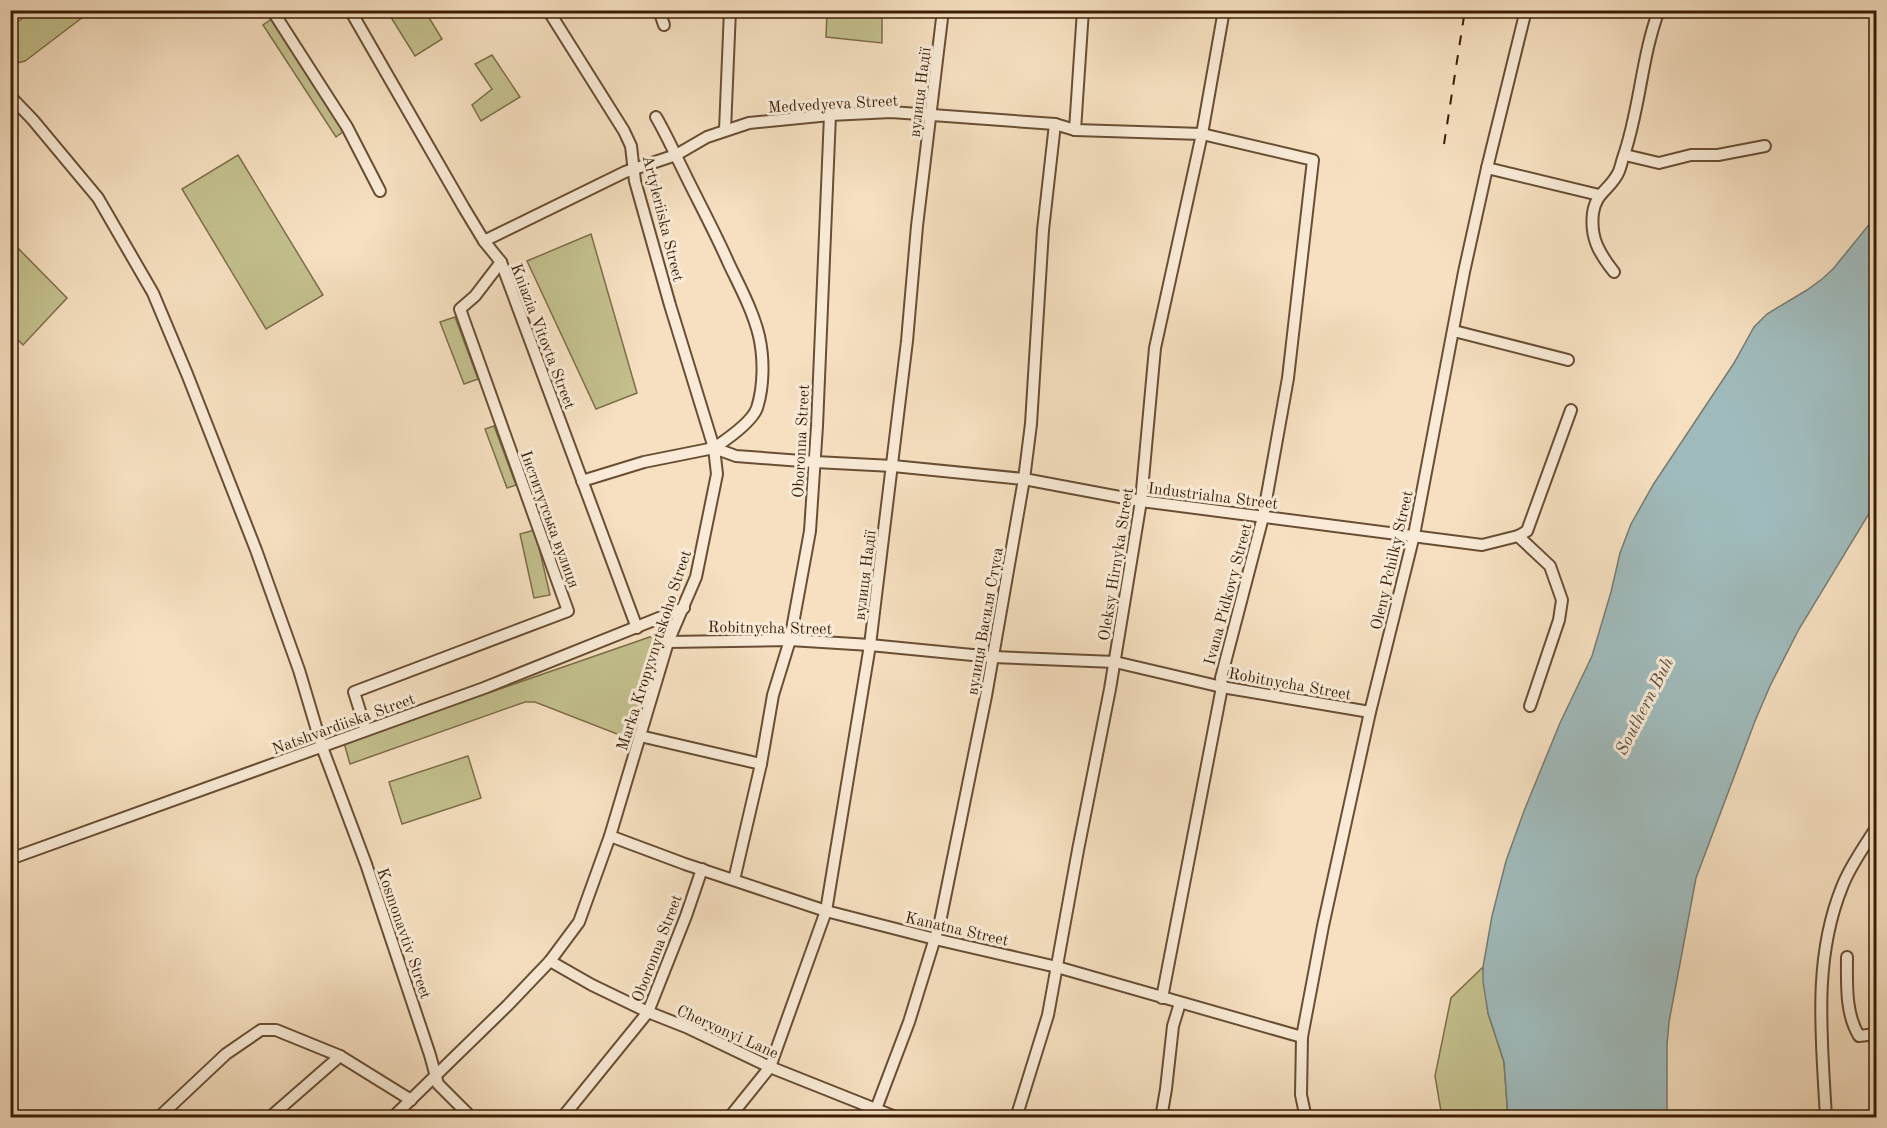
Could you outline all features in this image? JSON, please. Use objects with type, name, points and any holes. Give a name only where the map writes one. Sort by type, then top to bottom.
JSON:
[{"type":"street","points":[[272,10],[347,127],[380,191]]},
{"type":"street","name":"Kniazia Vitovta Street","points":[[350,10],[484,241],[501,262],[637,627]]},
{"type":"street","name":"Artyleriiska Street","points":[[548,10],[624,131],[631,146],[633,168],[670,305],[714,448]]},
{"type":"street","points":[[659,10],[664,25]]},
{"type":"street","points":[[725,130],[730,10]]},
{"type":"street","name":"вулиця Надії","points":[[729,1118],[770,1067],[826,911],[870,645],[893,466],[917,226],[932,117],[943,10]]},
{"type":"street","points":[[1075,130],[1083,10]]},
{"type":"street","name":"Oleksy Hirnyka Street","points":[[1016,1118],[1048,1015],[1115,662],[1141,501],[1155,348],[1202,134],[1224,10]]},
{"type":"street","name":"Oleny Pchilky Street","points":[[1306,1118],[1301,1095],[1302,1037],[1323,926],[1370,712],[1414,535],[1464,272],[1526,10]]},
{"type":"street","points":[[1614,272],[1599,253],[1593,237],[1593,211],[1599,195],[1617,176],[1624,155],[1645,57],[1659,10]]},
{"type":"street","name":"Kosmonavtiv Street","points":[[10,96],[98,198],[153,293],[256,550],[299,670],[322,747],[366,864],[438,1084],[472,1118]]},
{"type":"street","name":"Medvedyeva Street","points":[[484,241],[633,168],[676,155],[725,130],[749,123],[830,115],[891,112],[932,117],[1055,124],[1075,130],[1202,134],[1313,160]]},
{"type":"street","name":"Oboronna Street","points":[[734,880],[761,764],[773,695],[790,640],[810,531],[830,115]]},
{"type":"street","points":[[582,481],[644,462],[714,448],[727,440],[756,411],[761,390],[762,365],[759,336],[750,310],[656,117]]},
{"type":"street","name":"вулиця Василя Стуса","points":[[876,1109],[909,1022],[935,939],[993,657],[1024,479],[1031,424],[1044,230],[1055,124]]},
{"type":"street","points":[[1624,155],[1659,163],[1691,155],[1718,155],[1765,146]]},
{"type":"street","name":"Ivana Pidkovy Street","points":[[1162,998],[1222,687],[1221,678],[1263,517],[1288,378],[1313,160]]},
{"type":"street","points":[[1487,168],[1599,195]]},
{"type":"street","name":"Інститутська вулиця","points":[[366,730],[354,692],[568,611],[460,309],[475,296],[501,262]]},
{"type":"street","points":[[1454,331],[1568,360]]},
{"type":"street","points":[[1530,706],[1559,620],[1562,600],[1550,566],[1518,536],[1527,531],[1571,410]]},
{"type":"street","name":"Industrialna Street","points":[[714,448],[736,456],[893,466],[1024,479],[1141,501],[1482,545],[1518,536]]},
{"type":"street","name":"Marka Kropyvnytskoho Street","points":[[392,1118],[550,961],[579,922],[610,836],[668,642],[696,577],[717,474],[714,448]]},
{"type":"street","name":"Natshvardiiska Street","points":[[10,859],[484,688],[684,608]]},
{"type":"street","name":"Robitnycha Street","points":[[668,642],[790,640],[993,657],[1115,662],[1222,687],[1370,712]]},
{"type":"street","points":[[640,736],[761,764]]},
{"type":"street","points":[[1826,1118],[1820,1001],[1825,942],[1842,887],[1876,828]]},
{"type":"street","name":"Kanatna Street","points":[[610,836],[826,911],[1057,967],[1302,1037]]},
{"type":"street","name":"Oboronna Street","points":[[562,1118],[648,1012],[702,869]]},
{"type":"street","points":[[1848,957],[1847,998],[1855,1029],[1859,1036],[1876,1034]]},
{"type":"street","name":"Chervonyi Lane","points":[[550,961],[592,985],[648,1012],[770,1067],[898,1118]]},
{"type":"street","points":[[1161,1118],[1173,1026],[1180,1003]]},
{"type":"street","points":[[158,1118],[226,1054],[261,1030],[276,1030],[340,1056],[411,1100]]},
{"type":"street","points":[[269,1118],[340,1056]]},
{"type":"shaded area","points":[[33,10],[91,11],[25,61],[11,62],[11,27]]},
{"type":"shaded area","points":[[387,11],[425,11],[442,39],[415,56]]},
{"type":"shaded area","points":[[827,12],[882,15],[882,43],[826,37]]},
{"type":"shaded area","points":[[273,18],[344,131],[336,137],[263,25]]},
{"type":"shaded area","points":[[492,55],[520,97],[481,121],[472,105],[492,89],[475,64]]},
{"type":"shaded area","points":[[238,155],[323,295],[266,329],[182,189]]},
{"type":"shaded area","points":[[591,234],[637,393],[596,409],[527,261]]},
{"type":"shaded area","points":[[11,241],[67,298],[23,345],[11,333]]},
{"type":"shaded area","points":[[455,317],[478,379],[464,384],[440,322]]},
{"type":"shaded area","points":[[494,426],[516,485],[507,488],[485,429]]},
{"type":"shaded area","points":[[535,530],[550,595],[534,598],[520,534]]},
{"type":"shaded area","points":[[667,631],[630,739],[535,702],[525,702],[350,764],[344,743]]},
{"type":"shaded area","points":[[468,756],[481,798],[402,824],[389,782]]},
{"type":"shaded area","points":[[1483,967],[1488,1013],[1504,1062],[1508,1117],[1442,1117],[1435,1076],[1451,998]]},
{"type":"water","name":"Southern Buh","points":[[1876,216],[1876,502],[1799,629],[1770,686],[1696,878],[1669,1022],[1667,1117],[1508,1117],[1504,1062],[1488,1013],[1483,981],[1483,967],[1492,916],[1506,861],[1524,811],[1560,723],[1592,656],[1620,553],[1631,524],[1653,485],[1734,363],[1754,327],[1767,314],[1807,290],[1833,269]]},
{"type":"railway","points":[[1444,144],[1465,10]]}]
